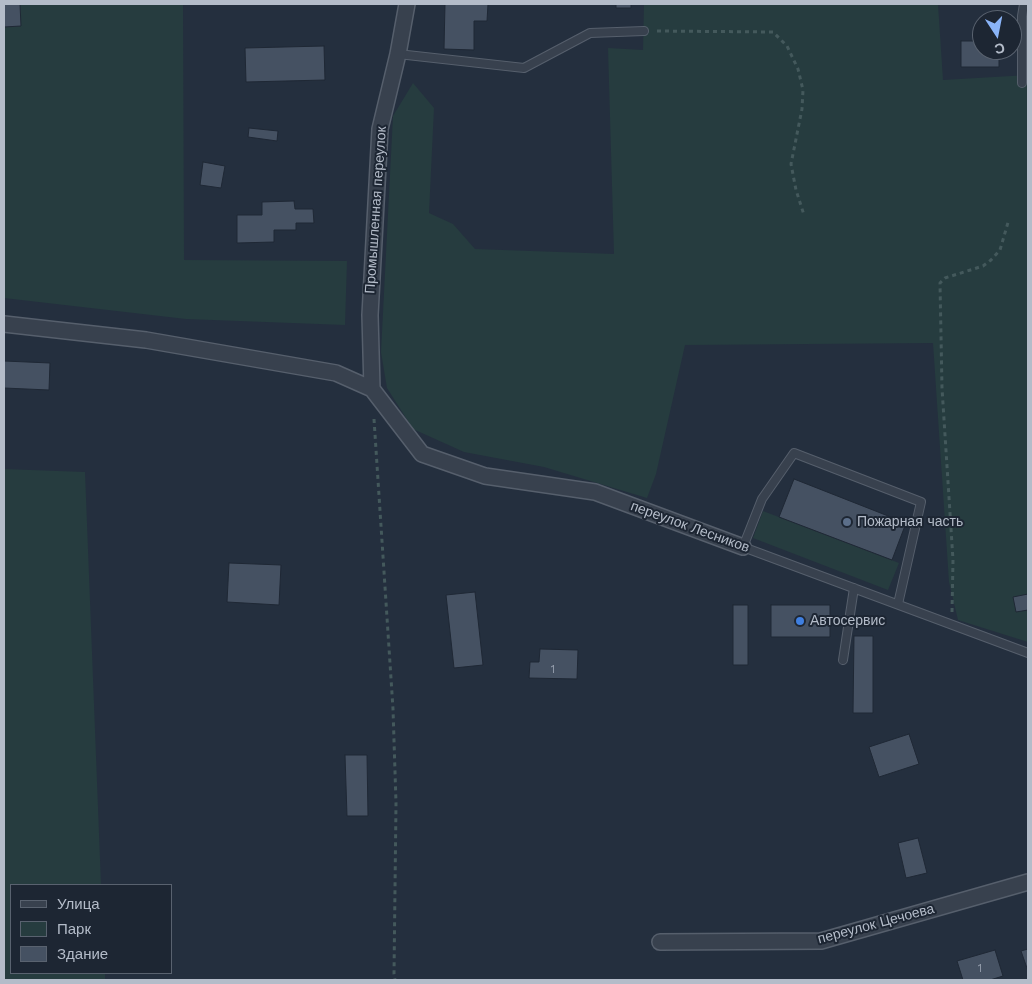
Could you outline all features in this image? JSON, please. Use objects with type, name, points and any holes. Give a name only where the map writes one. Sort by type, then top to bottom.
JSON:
[{"type":"street","name":"Промышленная переулок","points":[[372,388],[370,315],[380,129],[398,54],[407,4]]},
{"type":"street","points":[[4,324],[155,342],[336,374],[372,388]]},
{"type":"street","name":"переулок Лесников","points":[[372,388],[422,454],[485,476],[594,492],[743,547]]},
{"type":"street","name":"переулок Цечоева","points":[[660,942],[821,941],[1028,882]]},
{"type":"lane","points":[[1022,83],[1022,16],[1024,4]]},
{"type":"lane","points":[[398,54],[524,68],[590,33],[644,31]]},
{"type":"lane","points":[[743,547],[762,499],[794,453],[921,502],[898,604]]},
{"type":"lane","name":"переулок Лесников","points":[[743,547],[1028,653]]},
{"type":"lane","points":[[843,660],[854,588]]},
{"type":"path","points":[[644,31],[772,32],[787,46],[798,69],[803,90],[802,109],[791,164],[796,190],[804,215]]},
{"type":"path","points":[[954,625],[951,607],[952,551],[942,388],[940,283],[945,278],[983,266],[991,260],[1000,250],[1009,219]]},
{"type":"path","points":[[374,418],[393,718],[396,804],[395,980]]},
{"type":"green space","points":[[4,4],[183,4],[184,260],[347,261],[345,325],[186,319],[4,298]]},
{"type":"green space","points":[[644,4],[938,4],[943,80],[1028,75],[1028,642],[958,620],[949,582],[933,343],[685,345],[656,474],[647,498],[544,467],[464,452],[413,429],[387,388],[381,352],[393,116],[413,83],[434,108],[429,213],[453,224],[475,249],[614,254],[608,48],[643,50]]},
{"type":"green space","points":[[4,469],[85,472],[101,884],[10,884],[10,974],[105,974],[105,980],[4,980]]},
{"type":"green space","points":[[763,511],[899,563],[888,590],[753,538]]},
{"type":"building","points":[[4,4],[20,4],[21,26],[4,27]]},
{"type":"building","points":[[445,4],[488,4],[487,21],[474,21],[474,50],[444,49]]},
{"type":"building","points":[[616,4],[631,4],[631,8],[616,8]]},
{"type":"building","points":[[961,41],[972,41],[972,60],[999,60],[999,67],[961,67]]},
{"type":"building","points":[[324,46],[325,80],[246,82],[245,48]]},
{"type":"building","points":[[249,128],[278,131],[277,141],[248,137]]},
{"type":"building","points":[[203,162],[225,166],[221,188],[200,185]]},
{"type":"building","points":[[294,201],[295,209],[313,209],[314,223],[296,223],[296,230],[274,230],[274,242],[237,243],[237,215],[262,215],[262,202]]},
{"type":"building","points":[[4,361],[50,363],[49,390],[4,388]]},
{"type":"building","points":[[794,479],[906,523],[892,560],[779,517]]},
{"type":"building","points":[[229,563],[281,565],[279,605],[227,602]]},
{"type":"building","points":[[475,592],[483,665],[454,668],[446,595]]},
{"type":"building","points":[[1028,594],[1028,610],[1016,612],[1013,597]]},
{"type":"building","points":[[733,605],[748,605],[748,665],[733,665]]},
{"type":"building","name":"Автосервис","points":[[771,605],[830,605],[830,637],[771,637]]},
{"type":"building","points":[[854,636],[873,636],[873,713],[853,713]]},
{"type":"building","points":[[540,649],[578,650],[577,679],[529,678],[530,662],[539,662]]},
{"type":"building","points":[[909,734],[919,764],[879,777],[869,747]]},
{"type":"building","points":[[345,755],[367,755],[368,816],[347,816]]},
{"type":"building","points":[[918,838],[927,873],[906,878],[898,843]]},
{"type":"building","points":[[1028,949],[1028,971],[1021,951]]},
{"type":"building","points":[[995,950],[1003,976],[990,980],[963,980],[957,961]]},
{"type":"place","name":"Пожарная часть","points":[[847,522]]},
{"type":"place","name":"Автосервис","points":[[800,621]]}]
